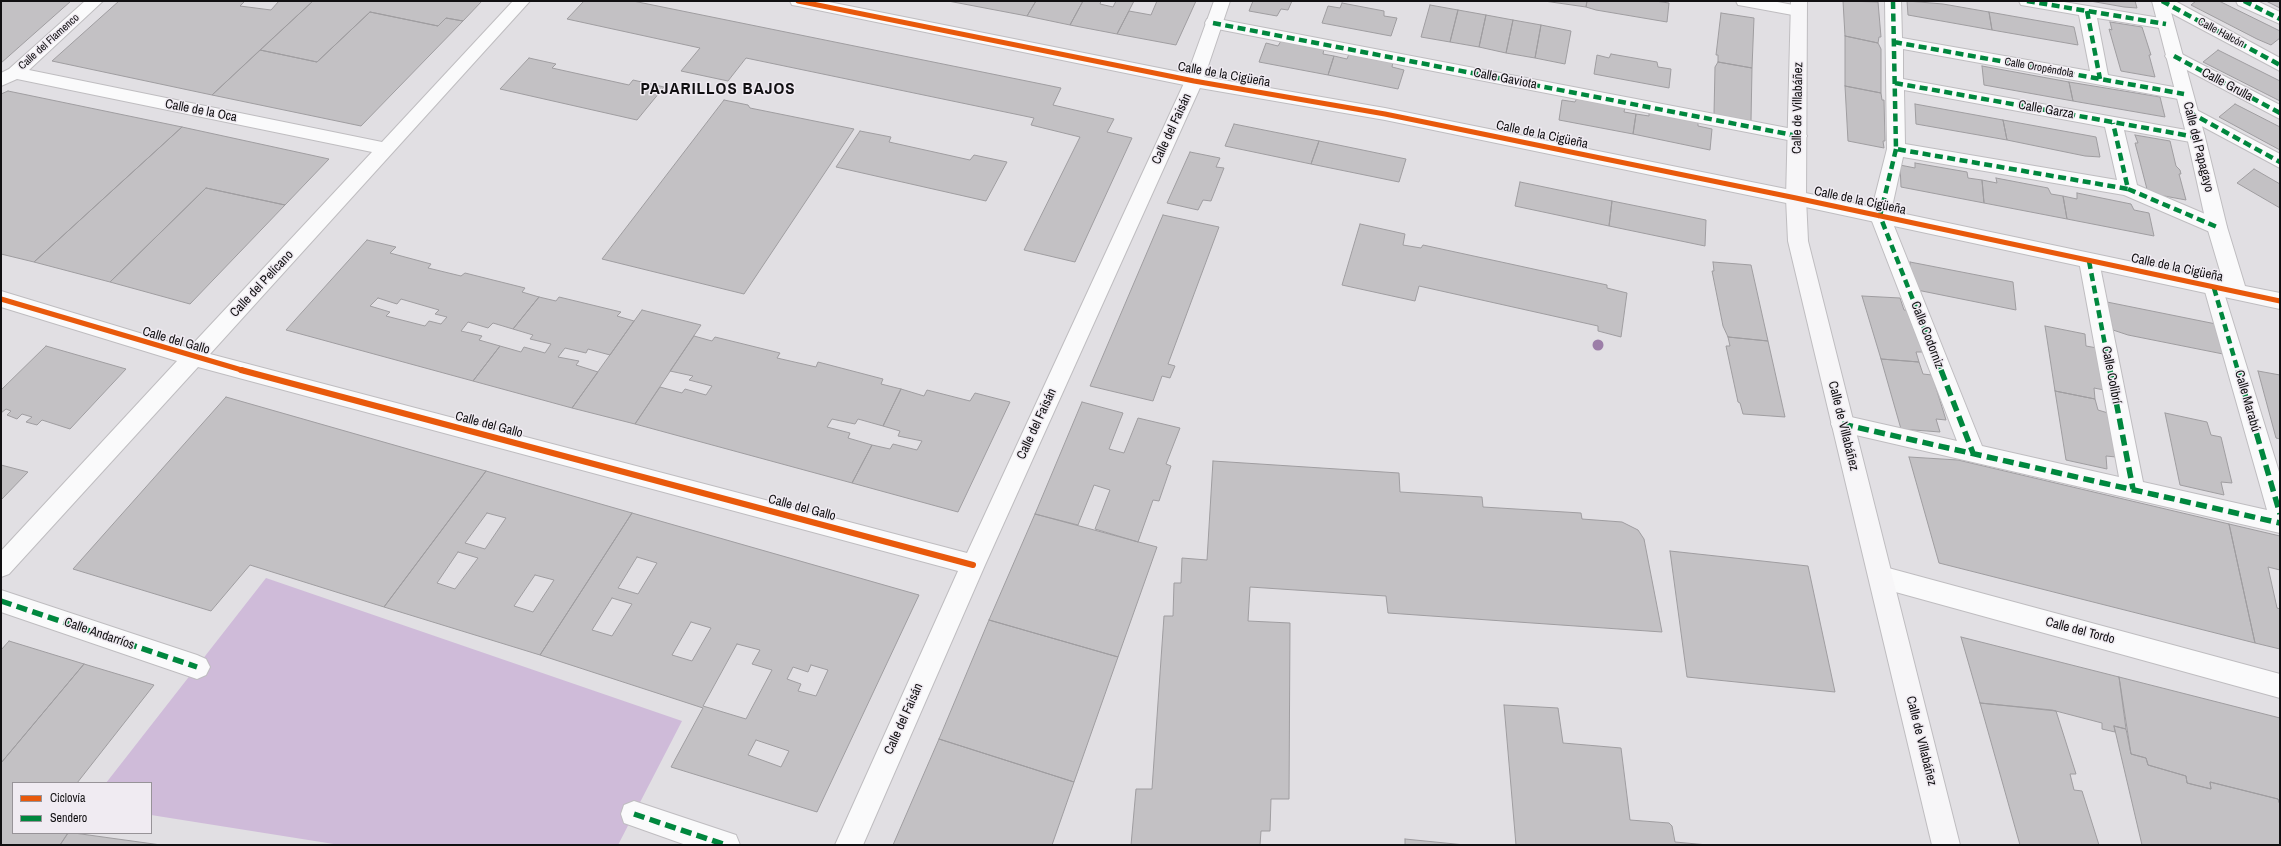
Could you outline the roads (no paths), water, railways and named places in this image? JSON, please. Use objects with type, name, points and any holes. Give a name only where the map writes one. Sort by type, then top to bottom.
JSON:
[{"type":"main road","name":"Calle de Villabáñez","points":[[1798,6],[1798,136],[1796,198],[1798,241],[1946,845]]},
{"type":"street","name":"Calle del Flamenco","points":[[8,76],[95,1]]},
{"type":"street","name":"Calle del Pelícano","points":[[1,567],[522,1]]},
{"type":"street","name":"Calle de la Cigüeña","points":[[798,1],[1194,81],[1385,114],[1796,198],[2280,301]]},
{"type":"street","name":"Calle del Faisán","points":[[849,845],[973,565],[1194,81],[1213,23],[1222,1]]},
{"type":"street","points":[[1744,1],[1798,6]]},
{"type":"street","points":[[1880,216],[1896,149],[1893,1]]},
{"type":"street","points":[[2027,1],[2166,24]]},
{"type":"street","name":"Calle del Papagayo","points":[[2161,1],[2196,137],[2217,227],[2237,293]]},
{"type":"street","name":"Calle Halcón","points":[[2161,1],[2280,65]]},
{"type":"street","points":[[2244,1],[2280,19]]},
{"type":"street","points":[[2087,11],[2100,79]]},
{"type":"street","name":"Calle Gaviota","points":[[1213,23],[1798,136]]},
{"type":"street","name":"Calle Oropéndola","points":[[1894,42],[2184,94]]},
{"type":"street","name":"Calle Grulla","points":[[2174,56],[2280,113]]},
{"type":"street","name":"Calle de la Oca","points":[[8,76],[386,148]]},
{"type":"street","name":"Calle Garza","points":[[1895,84],[2196,137]]},
{"type":"street","points":[[2189,112],[2280,162]]},
{"type":"street","points":[[2113,123],[2128,189]]},
{"type":"street","points":[[1896,149],[2128,189],[2217,227]]},
{"type":"street","name":"Calle Codorniz","points":[[1880,216],[1973,453]]},
{"type":"street","name":"Calle Colibrí","points":[[2089,261],[2133,489]]},
{"type":"street","name":"Calle Marabú","points":[[2214,288],[2280,514]]},
{"type":"street","name":"Calle del Gallo","points":[[1,299],[194,358],[973,565]]},
{"type":"street","points":[[1842,424],[2280,523]]},
{"type":"street","name":"Calle del Tordo","points":[[1881,577],[2280,686]]},
{"type":"street","name":"Calle Andarríos","points":[[1,601],[196,667]]},
{"type":"street","points":[[634,814],[726,845]]},
{"type":"district","name":"PAJARILLOS BAJOS","points":[[718,89]]}]
